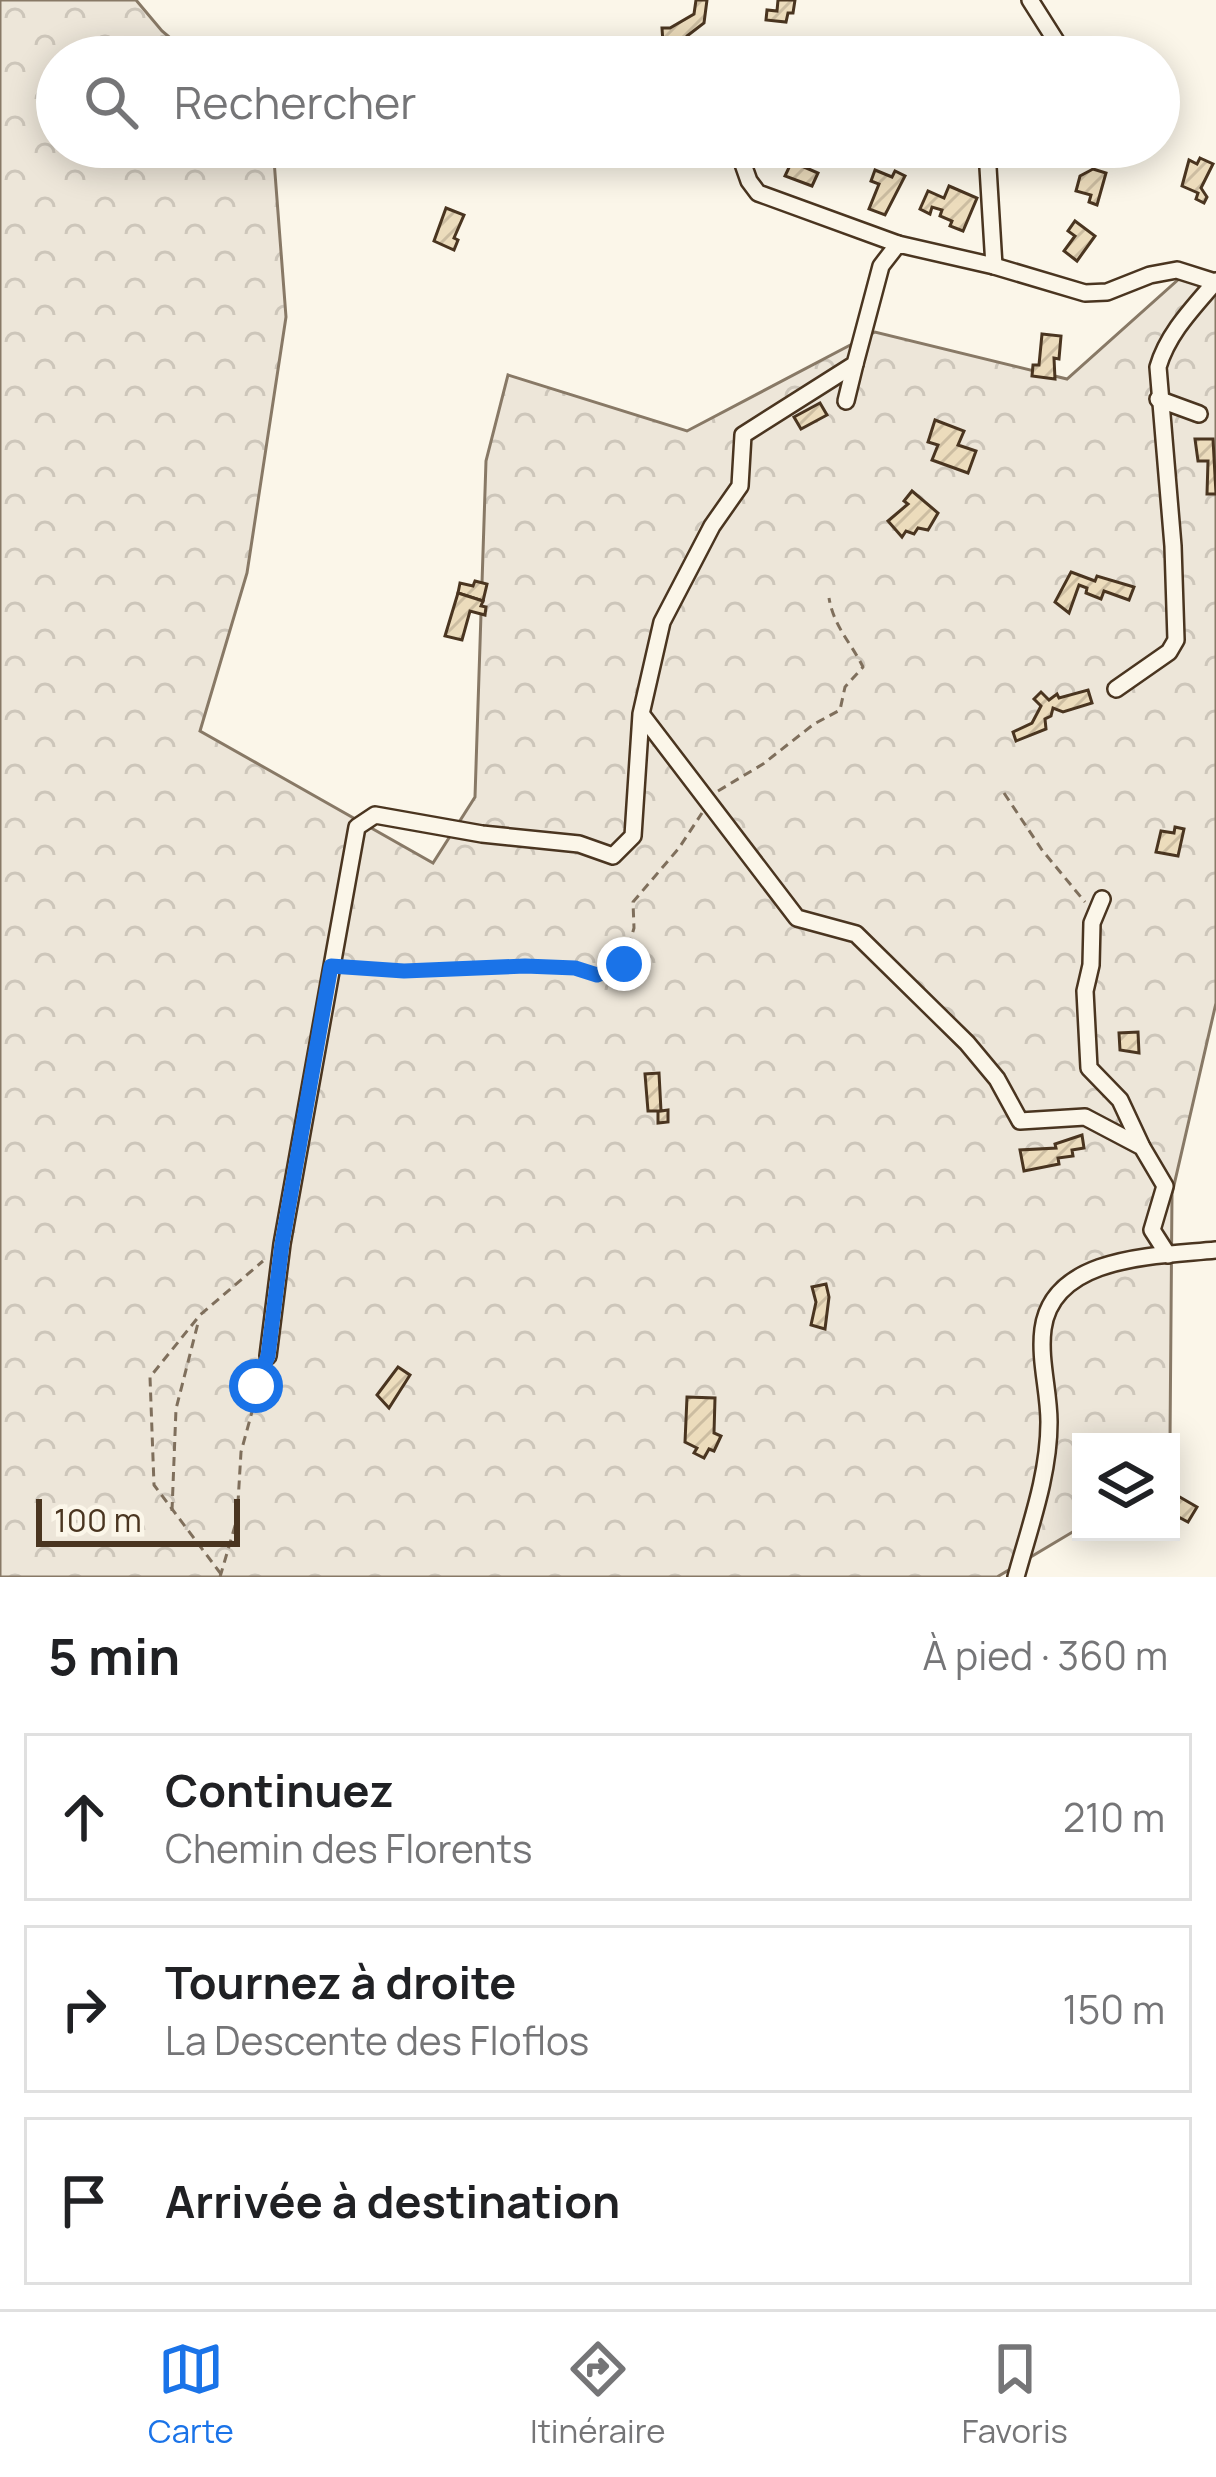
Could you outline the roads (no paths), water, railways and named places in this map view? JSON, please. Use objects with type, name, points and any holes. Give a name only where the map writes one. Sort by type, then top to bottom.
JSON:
[{"type":"street","points":[[1030,0],[1053,36]]},
{"type":"street","points":[[744,168],[758,193],[898,244],[1096,294],[1150,274],[1177,270],[1216,281],[1180,323],[1158,368],[1177,632],[1169,652],[1116,688]]},
{"type":"street","points":[[993,168],[994,266]]},
{"type":"street","points":[[846,401],[881,266],[898,244]]},
{"type":"street","points":[[268,1356],[282,1244],[357,827],[375,815],[482,834],[579,844],[613,856],[633,836],[641,714],[662,622],[712,526],[740,486],[743,435],[855,364]]},
{"type":"street","points":[[1158,399],[1199,414]]},
{"type":"street","points":[[641,714],[797,918],[856,934],[921,994],[997,1078],[1020,1121],[1085,1118],[1142,1147]]},
{"type":"street","points":[[1102,898],[1092,923],[1091,965],[1084,991],[1089,1068],[1120,1100],[1165,1186],[1152,1230],[1168,1255]]},
{"type":"street","points":[[1016,1577],[1047,1460],[1049,1419],[1042,1346],[1044,1322],[1054,1301],[1070,1282],[1118,1262],[1216,1250]]}]
